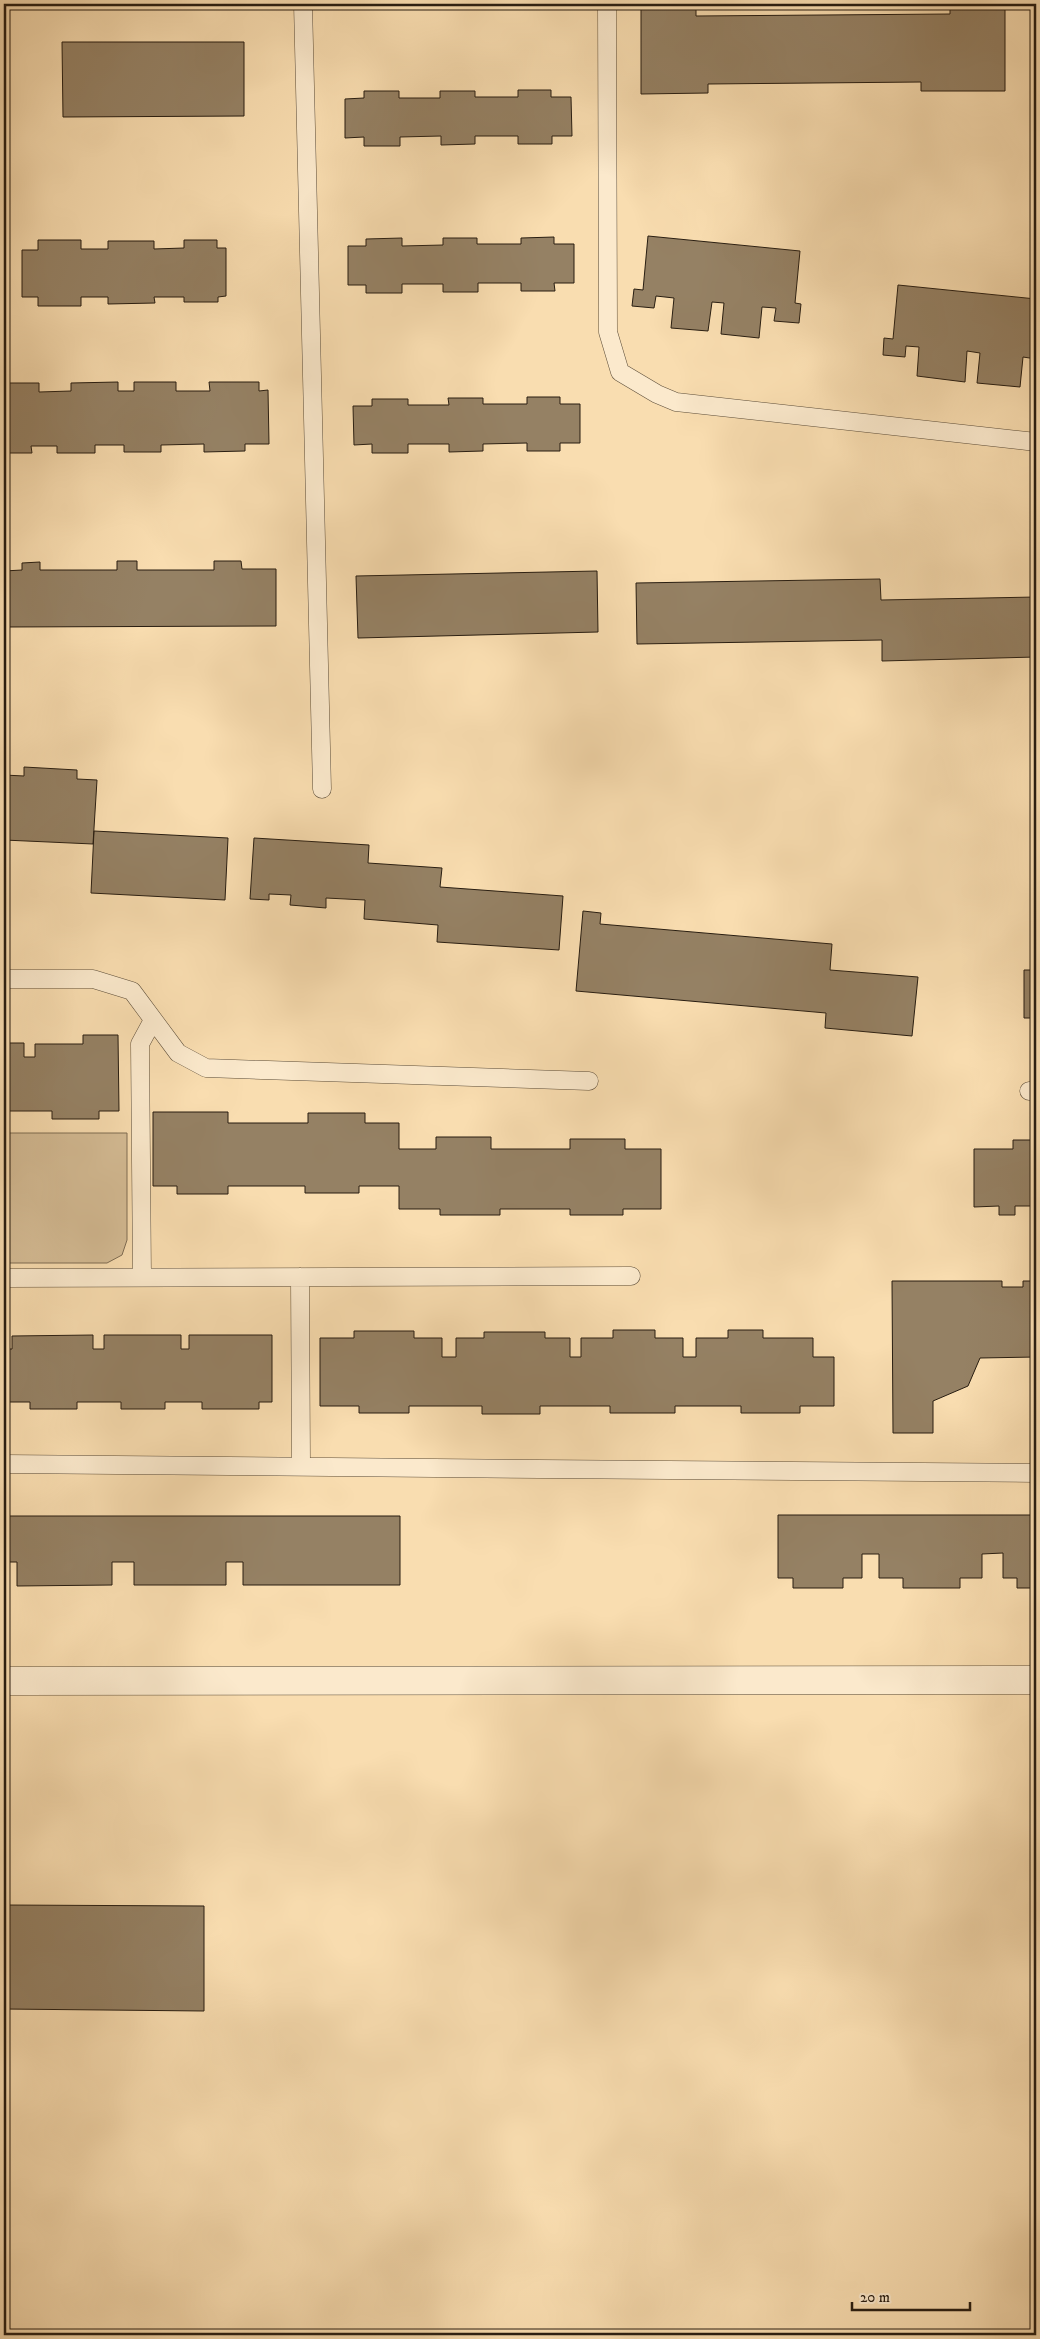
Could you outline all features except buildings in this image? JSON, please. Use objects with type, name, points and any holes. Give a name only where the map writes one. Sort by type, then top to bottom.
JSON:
[{"type":"street","points":[[4,1681],[1036,1680]]},
{"type":"lane","points":[[304,4],[322,789]]},
{"type":"lane","points":[[606,4],[608,332],[620,372],[656,394],[676,402],[1036,442]]},
{"type":"lane","points":[[4,979],[93,979],[132,991],[178,1053],[206,1068],[589,1081]]},
{"type":"lane","points":[[142,1278],[140,1044],[153,1020]]},
{"type":"lane","points":[[4,1278],[631,1276]]},
{"type":"lane","points":[[300,1277],[301,1465]]},
{"type":"lane","points":[[4,1464],[301,1465],[775,1473],[1036,1472]]},
{"type":"shaded area","points":[[4,1133],[127,1133],[127,1240],[122,1255],[107,1263],[4,1263]]}]
